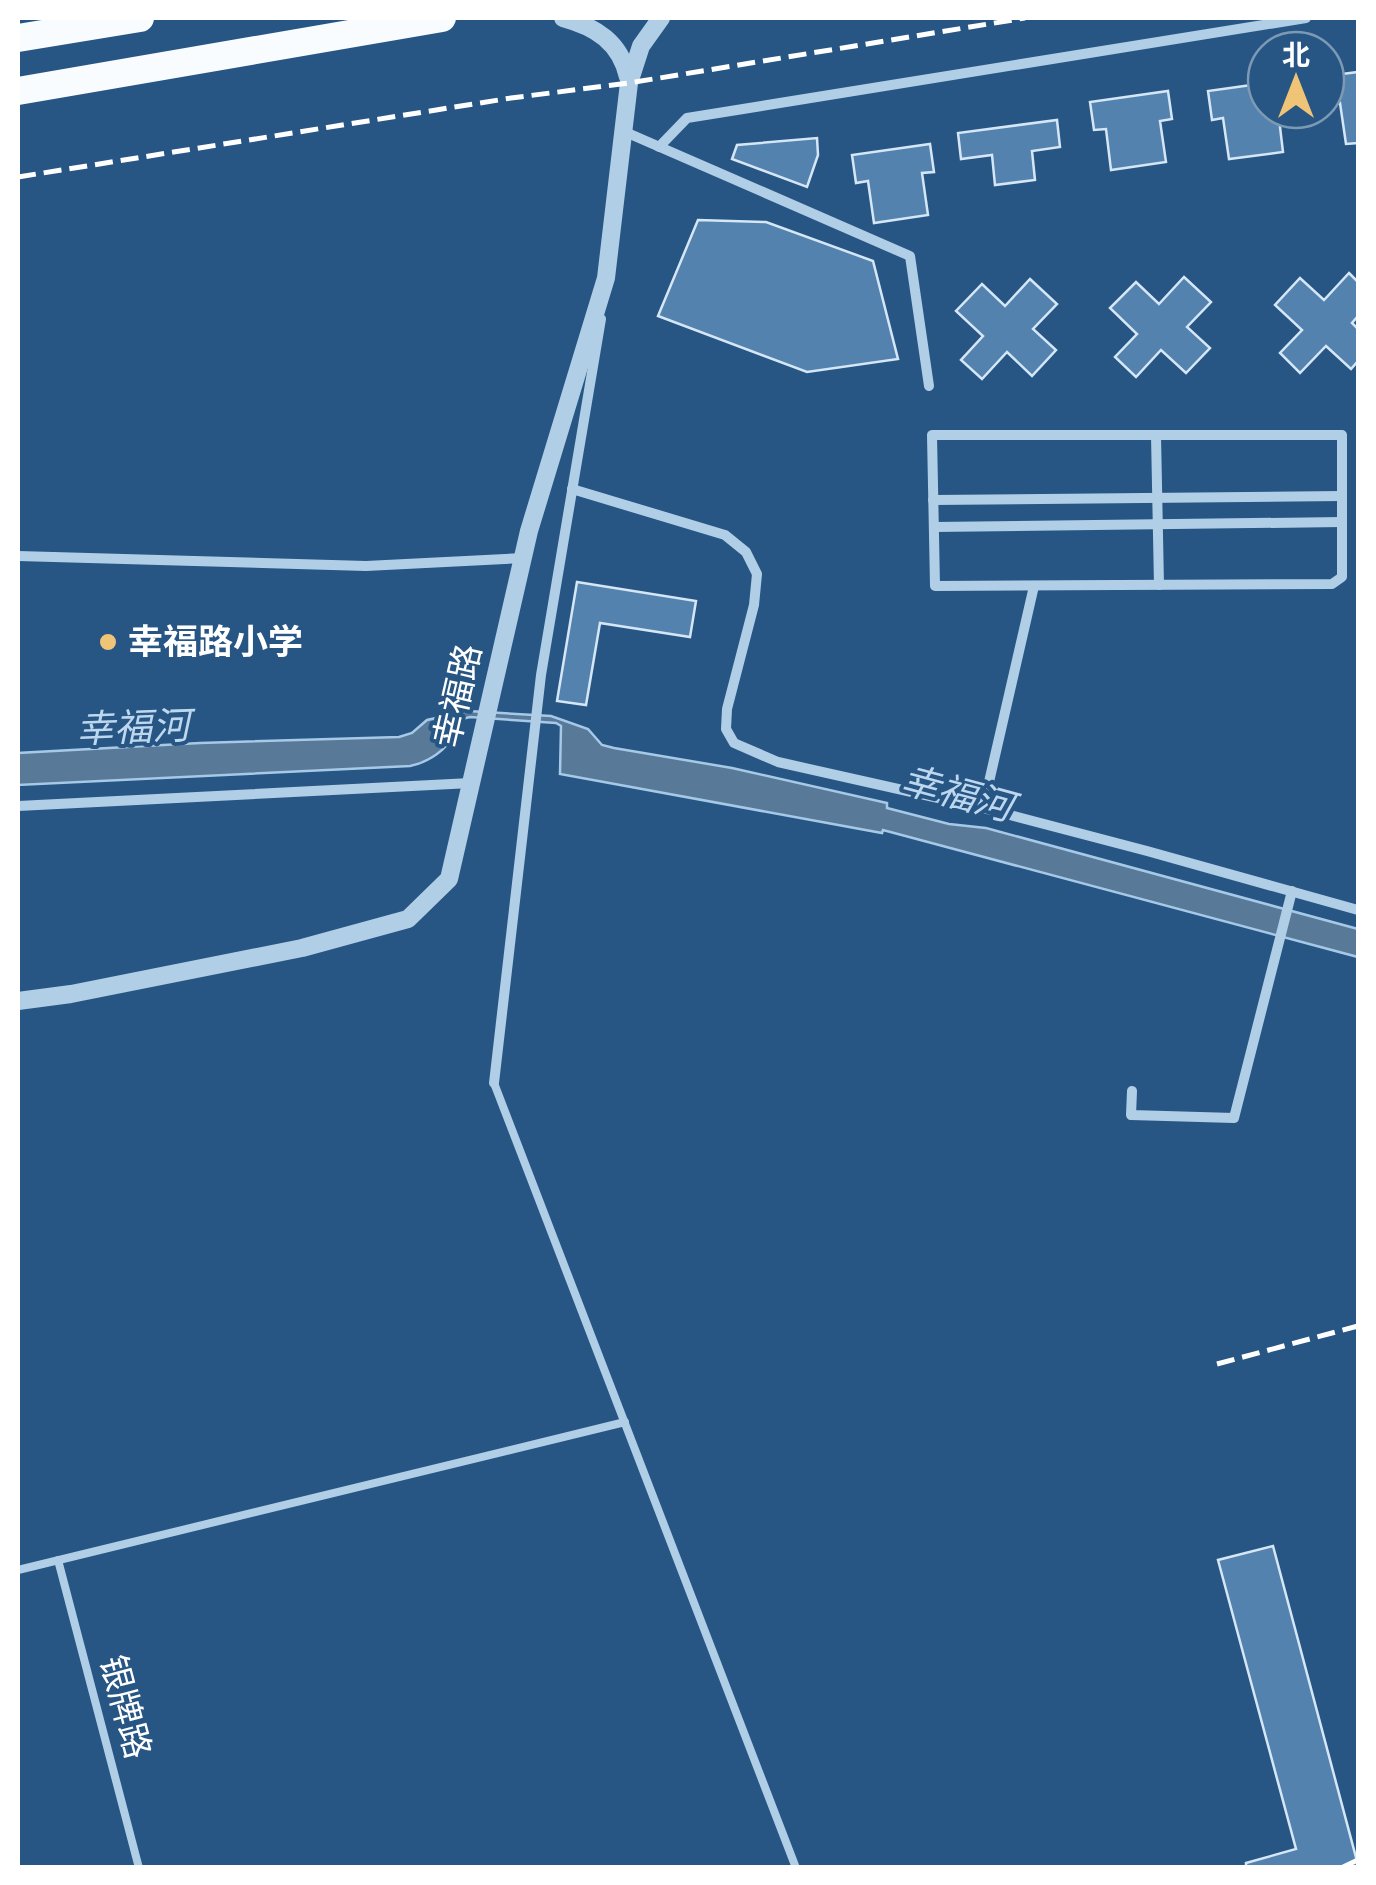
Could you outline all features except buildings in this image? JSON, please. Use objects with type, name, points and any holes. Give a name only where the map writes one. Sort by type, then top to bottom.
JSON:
[{"type":"highway","points":[[18,38],[140,18]]},
{"type":"highway","points":[[18,91],[442,18]]},
{"type":"street","points":[[562,18],[584,24],[613,44],[624,58],[629,83]]},
{"type":"street","name":"幸福路","points":[[18,1001],[302,948],[408,918],[450,879],[523,558],[606,278],[629,83],[641,46],[661,18]]},
{"type":"street","points":[[659,147],[687,118],[1306,18]]},
{"type":"street","points":[[624,132],[910,256],[929,386]]},
{"type":"street","points":[[494,1084],[540,675],[606,278]]},
{"type":"street","points":[[932,435],[1342,435],[1342,496],[1342,577],[1332,584],[935,586],[932,435]]},
{"type":"street","points":[[1156,435],[1159,585]]},
{"type":"street","points":[[572,489],[725,535],[746,552],[757,574],[754,605],[727,709],[726,728],[734,743],[778,762],[983,808],[1358,910]]},
{"type":"street","points":[[934,500],[1342,496]]},
{"type":"street","points":[[934,527],[1342,522]]},
{"type":"street","points":[[18,556],[366,566],[523,558]]},
{"type":"street","points":[[983,808],[1034,586]]},
{"type":"street","points":[[18,806],[472,783]]},
{"type":"street","points":[[1132,1092],[1130,1115],[1234,1118],[1292,892]]},
{"type":"lane","points":[[494,1084],[796,1868]]},
{"type":"lane","points":[[18,1570],[625,1422]]},
{"type":"lane","name":"银牌路","points":[[58,1560],[139,1868]]},
{"type":"water","points":[[468,711],[551,716],[588,729],[602,745],[732,768],[887,803],[887,808],[949,824],[986,828],[1358,929],[1358,957],[883,830],[882,833],[560,774],[561,726],[556,723],[462,719],[442,750],[410,766],[18,785],[18,753],[399,737],[412,733],[427,720]]},
{"type":"railway","points":[[18,177],[1025,18]]},
{"type":"railway","points":[[1217,1364],[1358,1326]]},
{"type":"railway","points":[[1341,1868],[1358,1860]]},
{"type":"place","name":"幸福路小学","points":[[108,642]]},
{"type":"water label","name":"幸福河","points":[[133,728]]},
{"type":"water label","name":"幸福河","points":[[957,794]]}]
